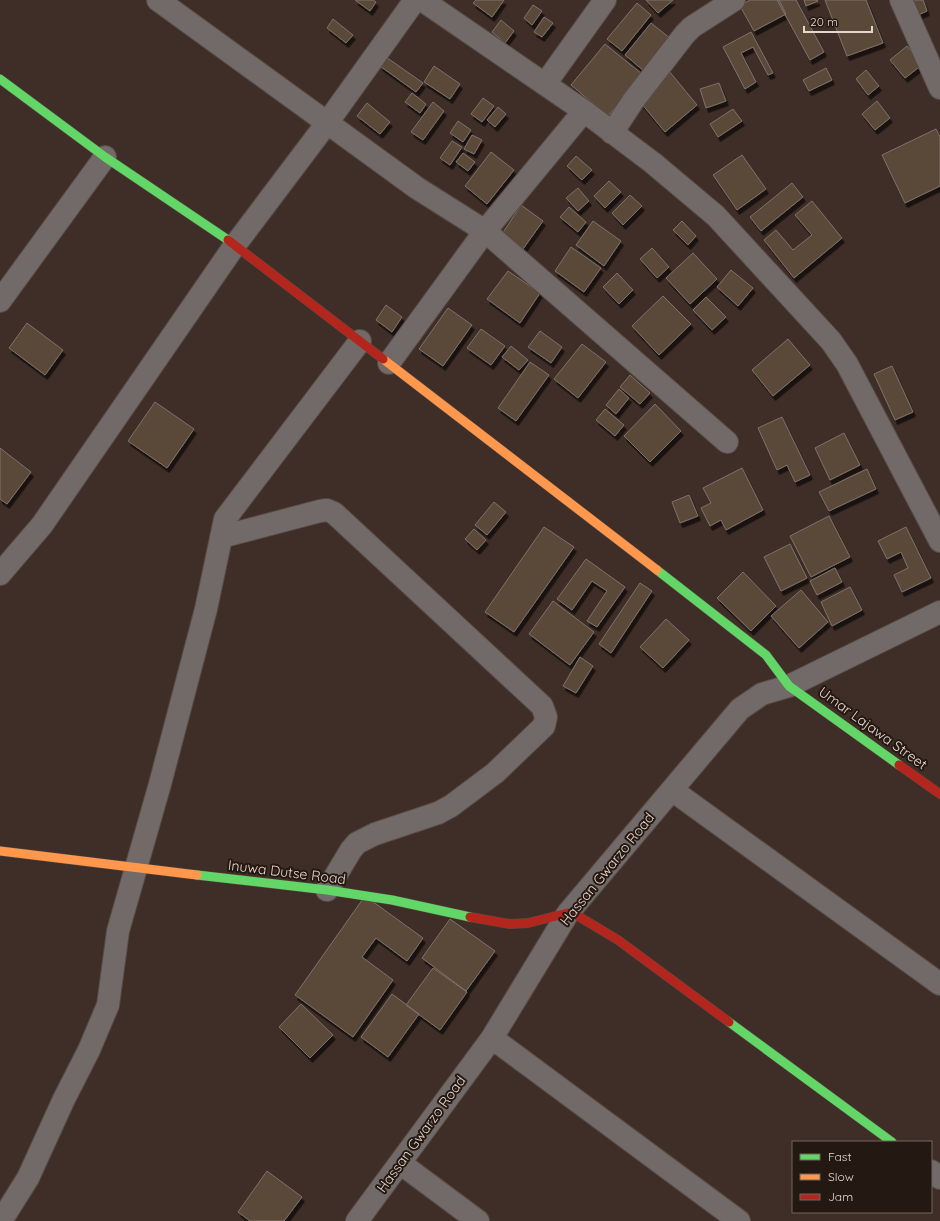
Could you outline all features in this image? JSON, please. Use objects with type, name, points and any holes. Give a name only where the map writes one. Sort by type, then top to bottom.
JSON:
[{"type":"street","points":[[158,0],[417,188],[485,231],[727,442]]},
{"type":"street","points":[[0,574],[42,524],[235,245],[328,123],[415,0]]},
{"type":"street","points":[[422,0],[584,111],[653,163],[716,216],[831,341],[847,364],[940,541]]},
{"type":"street","points":[[545,84],[605,0]]},
{"type":"street","points":[[612,133],[633,101],[685,34],[692,27],[734,0]]},
{"type":"street","points":[[901,0],[940,88]]},
{"type":"street","name":"Umar Lajawa Street","points":[[0,79],[105,157],[235,245],[748,640],[766,655],[789,686],[940,794]]},
{"type":"street","points":[[388,363],[485,231],[584,111]]},
{"type":"street","points":[[0,301],[105,157]]},
{"type":"street","points":[[0,1219],[6,1213],[28,1178],[64,1099],[89,1050],[108,1004],[118,931],[160,784],[206,609],[225,519],[360,341]]},
{"type":"street","points":[[221,537],[320,510],[327,510],[334,513],[542,706],[546,717],[544,726],[528,742],[495,772],[451,806],[438,813],[375,834],[357,843],[351,850],[327,890]]},
{"type":"street","name":"Hassan Gwarzo Road","points":[[357,1221],[492,1038],[568,913],[740,708],[762,694],[789,686],[940,612]]},
{"type":"street","points":[[672,790],[940,984]]},
{"type":"street","name":"Inuwa Dutse Road","points":[[0,851],[327,890],[392,900],[494,922],[510,924],[528,923],[568,913]]},
{"type":"street","points":[[568,913],[578,916],[618,940],[891,1141]]},
{"type":"street","points":[[492,1038],[739,1221]]},
{"type":"street","points":[[400,1163],[478,1221]]},
{"type":"street","points":[[932,1172],[940,1178]]},
{"type":"building","points":[[355,0],[373,0],[376,2],[370,11]]},
{"type":"building","points":[[476,0],[504,0],[492,17],[473,3]]},
{"type":"building","points":[[646,0],[673,0],[658,13]]},
{"type":"building","points":[[750,0],[779,0],[786,14],[754,31],[740,6]]},
{"type":"building","points":[[777,0],[796,0],[824,52],[810,60]]},
{"type":"building","points":[[804,0],[817,0],[818,1],[806,6]]},
{"type":"building","points":[[825,0],[866,0],[883,43],[847,56]]},
{"type":"building","points":[[911,0],[923,0],[927,11],[918,15]]},
{"type":"building","points":[[637,3],[651,15],[622,51],[607,39]]},
{"type":"building","points":[[533,5],[542,11],[532,25],[524,18]]},
{"type":"building","points":[[544,17],[553,23],[542,37],[534,32]]},
{"type":"building","points":[[333,19],[353,35],[346,43],[327,28]]},
{"type":"building","points":[[501,20],[514,31],[505,43],[492,32]]},
{"type":"building","points":[[651,23],[671,39],[645,72],[625,55]]},
{"type":"building","points":[[751,32],[773,73],[768,75],[753,47],[741,53],[756,82],[745,89],[723,47]]},
{"type":"building","points":[[605,44],[642,74],[608,116],[571,85]]},
{"type":"building","points":[[907,46],[922,65],[905,78],[890,60]]},
{"type":"building","points":[[386,57],[423,83],[416,92],[380,66]]},
{"type":"building","points":[[434,66],[460,84],[450,99],[424,82]]},
{"type":"building","points":[[826,68],[832,80],[809,91],[803,80]]},
{"type":"building","points":[[866,70],[879,86],[868,95],[856,79]]},
{"type":"building","points":[[669,71],[697,105],[665,132],[637,98]]},
{"type":"building","points":[[719,83],[726,101],[706,108],[700,89]]},
{"type":"building","points":[[412,93],[426,104],[420,113],[405,102]]},
{"type":"building","points":[[483,98],[494,106],[482,122],[471,114]]},
{"type":"building","points":[[877,101],[890,118],[875,130],[862,114]]},
{"type":"building","points":[[433,102],[444,111],[423,140],[411,132]]},
{"type":"building","points":[[367,103],[390,122],[380,134],[357,116]]},
{"type":"building","points":[[498,107],[506,114],[495,127],[487,120]]},
{"type":"building","points":[[733,109],[742,121],[718,137],[710,124]]},
{"type":"building","points":[[458,121],[471,130],[463,142],[450,133]]},
{"type":"building","points":[[936,129],[940,137],[940,186],[905,203],[882,155]]},
{"type":"building","points":[[472,135],[482,140],[474,154],[464,149]]},
{"type":"building","points":[[452,141],[462,147],[450,165],[440,158]]},
{"type":"building","points":[[491,152],[514,170],[487,204],[465,186]]},
{"type":"building","points":[[463,153],[475,162],[468,171],[456,162]]},
{"type":"building","points":[[742,155],[766,189],[737,210],[713,175]]},
{"type":"building","points":[[576,156],[592,170],[582,180],[567,166]]},
{"type":"building","points":[[609,181],[621,192],[605,208],[594,196]]},
{"type":"building","points":[[792,183],[803,197],[761,231],[750,217]]},
{"type":"building","points":[[578,188],[589,201],[578,211],[566,198]]},
{"type":"building","points":[[630,195],[642,206],[623,225],[612,213]]},
{"type":"building","points":[[812,201],[842,238],[794,278],[764,240],[776,230],[793,250],[812,235],[795,215]]},
{"type":"building","points":[[521,205],[543,221],[523,249],[502,234]]},
{"type":"building","points":[[569,207],[586,222],[578,232],[560,217]]},
{"type":"building","points":[[593,221],[621,241],[604,266],[576,245]]},
{"type":"building","points":[[682,221],[696,236],[688,245],[673,230]]},
{"type":"building","points":[[571,247],[601,268],[584,292],[555,271]]},
{"type":"building","points":[[652,248],[669,267],[657,278],[640,259]]},
{"type":"building","points":[[693,253],[717,279],[690,304],[666,278]]},
{"type":"building","points":[[731,270],[753,288],[738,306],[717,287]]},
{"type":"building","points":[[508,271],[540,293],[520,323],[487,299]]},
{"type":"building","points":[[617,273],[633,290],[619,304],[603,287]]},
{"type":"building","points":[[663,296],[691,324],[659,355],[632,326]]},
{"type":"building","points":[[706,297],[726,317],[712,330],[693,310]]},
{"type":"building","points":[[386,305],[402,317],[392,332],[376,320]]},
{"type":"building","points":[[448,308],[472,325],[443,366],[419,349]]},
{"type":"building","points":[[27,323],[63,350],[45,375],[9,348]]},
{"type":"building","points":[[481,329],[505,346],[491,365],[467,348]]},
{"type":"building","points":[[540,331],[562,347],[551,363],[528,347]]},
{"type":"building","points":[[788,339],[810,365],[773,396],[752,370]]},
{"type":"building","points":[[582,344],[606,362],[578,398],[554,379]]},
{"type":"building","points":[[511,346],[528,360],[519,370],[502,357]]},
{"type":"building","points":[[530,362],[549,375],[516,421],[498,408]]},
{"type":"building","points":[[892,366],[913,412],[895,420],[874,374]]},
{"type":"building","points":[[630,375],[650,393],[640,404],[620,387]]},
{"type":"building","points":[[619,389],[629,398],[616,414],[606,405]]},
{"type":"building","points":[[155,402],[194,429],[167,468],[128,441]]},
{"type":"building","points":[[655,404],[681,431],[650,462],[624,436]]},
{"type":"building","points":[[605,409],[624,425],[615,436],[596,420]]},
{"type":"building","points":[[782,417],[810,475],[795,482],[787,465],[777,470],[758,428]]},
{"type":"building","points":[[844,433],[860,465],[830,480],[815,448]]},
{"type":"building","points":[[0,448],[31,472],[7,504],[0,499]]},
{"type":"building","points":[[742,468],[763,510],[726,530],[721,520],[710,526],[701,508],[711,503],[703,488]]},
{"type":"building","points":[[867,469],[876,489],[829,511],[819,492]]},
{"type":"building","points":[[689,495],[698,516],[680,523],[672,502]]},
{"type":"building","points":[[494,502],[506,512],[487,535],[475,525]]},
{"type":"building","points":[[829,516],[850,557],[811,577],[790,536]]},
{"type":"building","points":[[544,527],[574,547],[514,632],[485,612]]},
{"type":"building","points":[[906,527],[931,578],[902,592],[894,575],[908,568],[901,552],[887,559],[878,541]]},
{"type":"building","points":[[474,529],[486,540],[477,550],[465,539]]},
{"type":"building","points":[[790,544],[807,578],[781,591],[764,557]]},
{"type":"building","points":[[586,559],[625,587],[597,627],[587,621],[607,591],[592,581],[572,610],[557,599]]},
{"type":"building","points":[[835,568],[842,582],[817,595],[810,581]]},
{"type":"building","points":[[743,572],[776,606],[751,631],[717,598]]},
{"type":"building","points":[[640,583],[652,591],[611,653],[599,644]]},
{"type":"building","points":[[850,587],[862,610],[832,626],[821,602]]},
{"type":"building","points":[[801,590],[828,622],[799,648],[771,616]]},
{"type":"building","points":[[553,601],[594,632],[570,665],[529,634]]},
{"type":"building","points":[[666,619],[689,640],[663,668],[640,647]]},
{"type":"building","points":[[580,657],[593,666],[576,693],[563,686]]},
{"type":"building","points":[[365,896],[423,938],[407,961],[376,938],[362,957],[393,980],[353,1037],[295,995]]},
{"type":"building","points":[[450,919],[495,951],[466,991],[422,958]]},
{"type":"building","points":[[433,968],[467,992],[440,1030],[406,1005]]},
{"type":"building","points":[[392,994],[419,1014],[388,1057],[361,1037]]},
{"type":"building","points":[[301,1004],[333,1035],[310,1058],[279,1027]]},
{"type":"building","points":[[267,1171],[302,1197],[284,1221],[250,1221],[238,1212]]},
{"type":"traffic: fast","points":[[0,79],[105,157],[228,240]]},
{"type":"traffic: fast","points":[[657,570],[766,655],[789,686],[899,765]]},
{"type":"traffic: fast","points":[[197,875],[327,890],[392,900],[470,917]]},
{"type":"traffic: fast","points":[[729,1022],[891,1141]]},
{"type":"traffic: slow","points":[[383,359],[657,570]]},
{"type":"traffic: slow","points":[[0,851],[197,875]]},
{"type":"traffic: jam","points":[[228,240],[383,359]]},
{"type":"traffic: jam","points":[[899,765],[940,794]]},
{"type":"traffic: jam","points":[[470,917],[510,924],[528,923],[568,913],[578,916],[618,940],[729,1022]]}]
